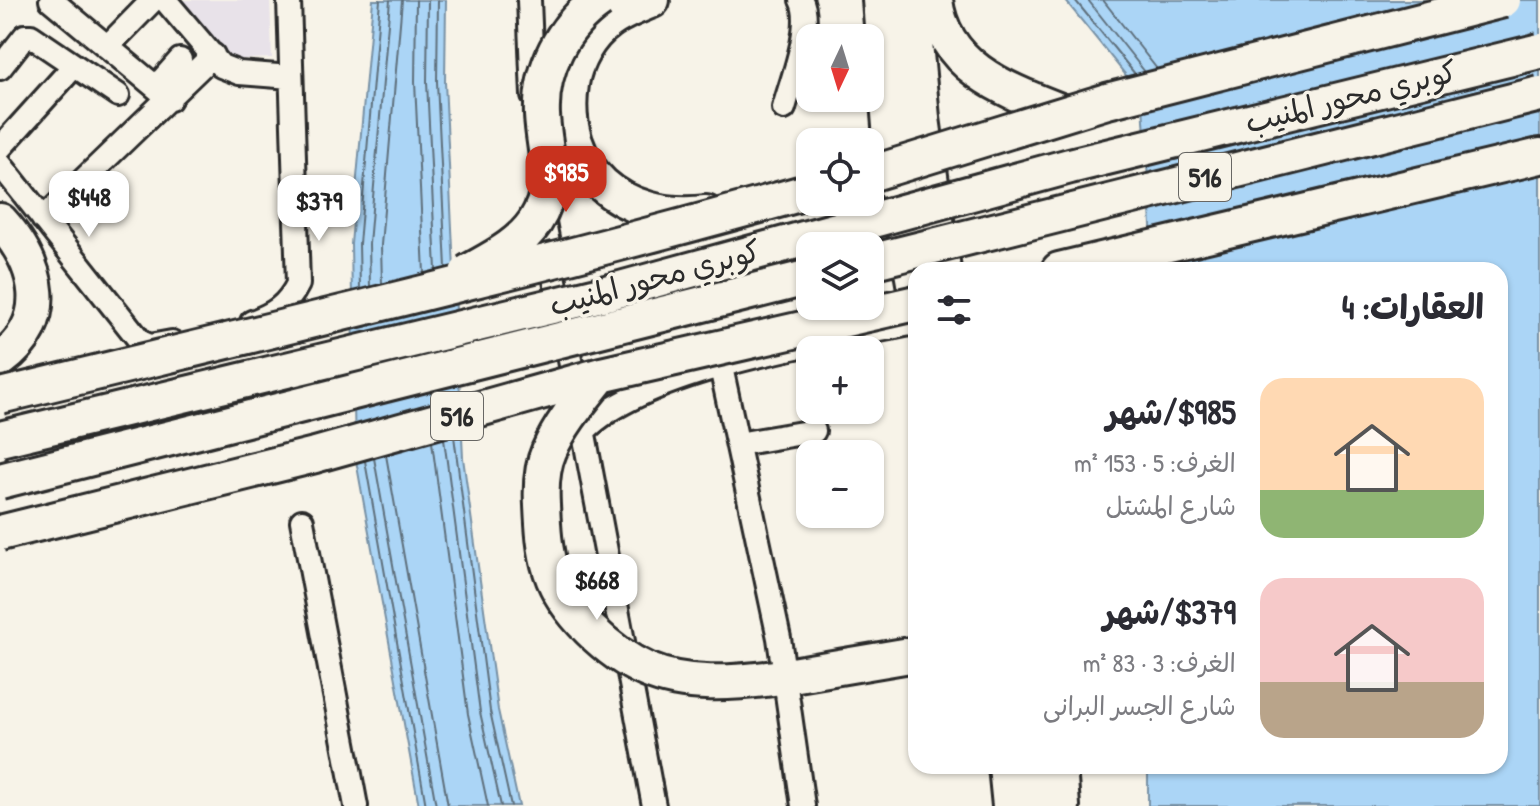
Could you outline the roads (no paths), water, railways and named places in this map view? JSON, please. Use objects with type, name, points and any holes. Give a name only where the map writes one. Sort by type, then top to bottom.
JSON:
[{"type":"highway","points":[[449,285],[521,238],[542,210],[551,175],[542,116],[546,75],[563,38],[600,0]]},
{"type":"highway","points":[[652,0],[606,22],[586,45],[573,74],[568,105],[572,136],[585,164],[605,188],[631,205],[661,214],[692,215],[754,207]]},
{"type":"highway","points":[[857,0],[861,24]]},
{"type":"highway","points":[[880,0],[882,128]]},
{"type":"highway","points":[[911,0],[922,118],[942,262]]},
{"type":"highway","points":[[935,0],[947,37],[975,70],[1013,93],[1065,113]]},
{"type":"highway","name":"كوبري محور المنيب","points":[[884,168],[1065,113],[1503,0]]},
{"type":"highway","name":"كوبري محور المنيب","points":[[0,439],[606,293],[1070,166],[1540,51]]},
{"type":"highway","name":"كوبري محور المنيب","points":[[884,258],[1540,94]]},
{"type":"highway","name":"516","points":[[1094,262],[1540,156]]},
{"type":"highway","points":[[884,176],[908,265]]},
{"type":"highway","name":"كوبري محور المنيب","points":[[0,396],[449,285],[532,268],[796,195]]},
{"type":"highway","points":[[0,221],[18,240],[35,288],[33,325],[20,346],[0,360]]},
{"type":"highway","points":[[1152,262],[1202,237]]},
{"type":"highway","name":"كوبري محور المنيب","points":[[0,481],[796,281]]},
{"type":"highway","name":"516","points":[[0,533],[315,455],[601,375],[908,305]]},
{"type":"highway","points":[[601,375],[562,426],[547,454],[541,488],[543,532],[552,574],[569,604],[620,655],[649,671],[716,683],[780,677],[908,655]]},
{"type":"highway","points":[[1007,774],[1010,806]]},
{"type":"highway","points":[[1035,806],[1048,774]]},
{"type":"highway","points":[[1052,774],[1062,806]]},
{"type":"street","points":[[51,0],[163,93]]},
{"type":"street","points":[[107,47],[153,0]]},
{"type":"street","points":[[165,0],[229,71],[291,77]]},
{"type":"street","points":[[0,164],[141,342],[150,346],[255,321],[276,312],[290,300],[298,284],[289,0]]},
{"type":"street","points":[[529,0],[536,169],[547,241],[586,429],[654,806]]},
{"type":"street","points":[[533,94],[559,90],[583,39],[607,19],[640,0]]},
{"type":"street","points":[[784,108],[802,44],[805,11],[801,0]]},
{"type":"street","points":[[0,68],[25,36],[31,36],[118,95]]},
{"type":"street","points":[[43,219],[163,93],[213,55]]},
{"type":"street","points":[[163,93],[180,60]]},
{"type":"street","points":[[0,148],[74,66]]},
{"type":"street","points":[[586,429],[613,406],[721,367],[908,325]]},
{"type":"street","points":[[721,367],[738,444],[803,806]]},
{"type":"street","points":[[738,444],[814,431]]},
{"type":"street","points":[[302,521],[356,806]]},
{"type":"water","points":[[373,0],[446,0],[445,82],[463,458],[498,710],[519,806],[419,806],[355,455],[351,244]]},
{"type":"water","points":[[1065,0],[1540,0],[1540,806],[1148,806],[1148,774],[1508,774],[1508,262],[1153,262],[1143,105],[1125,74]]}]
